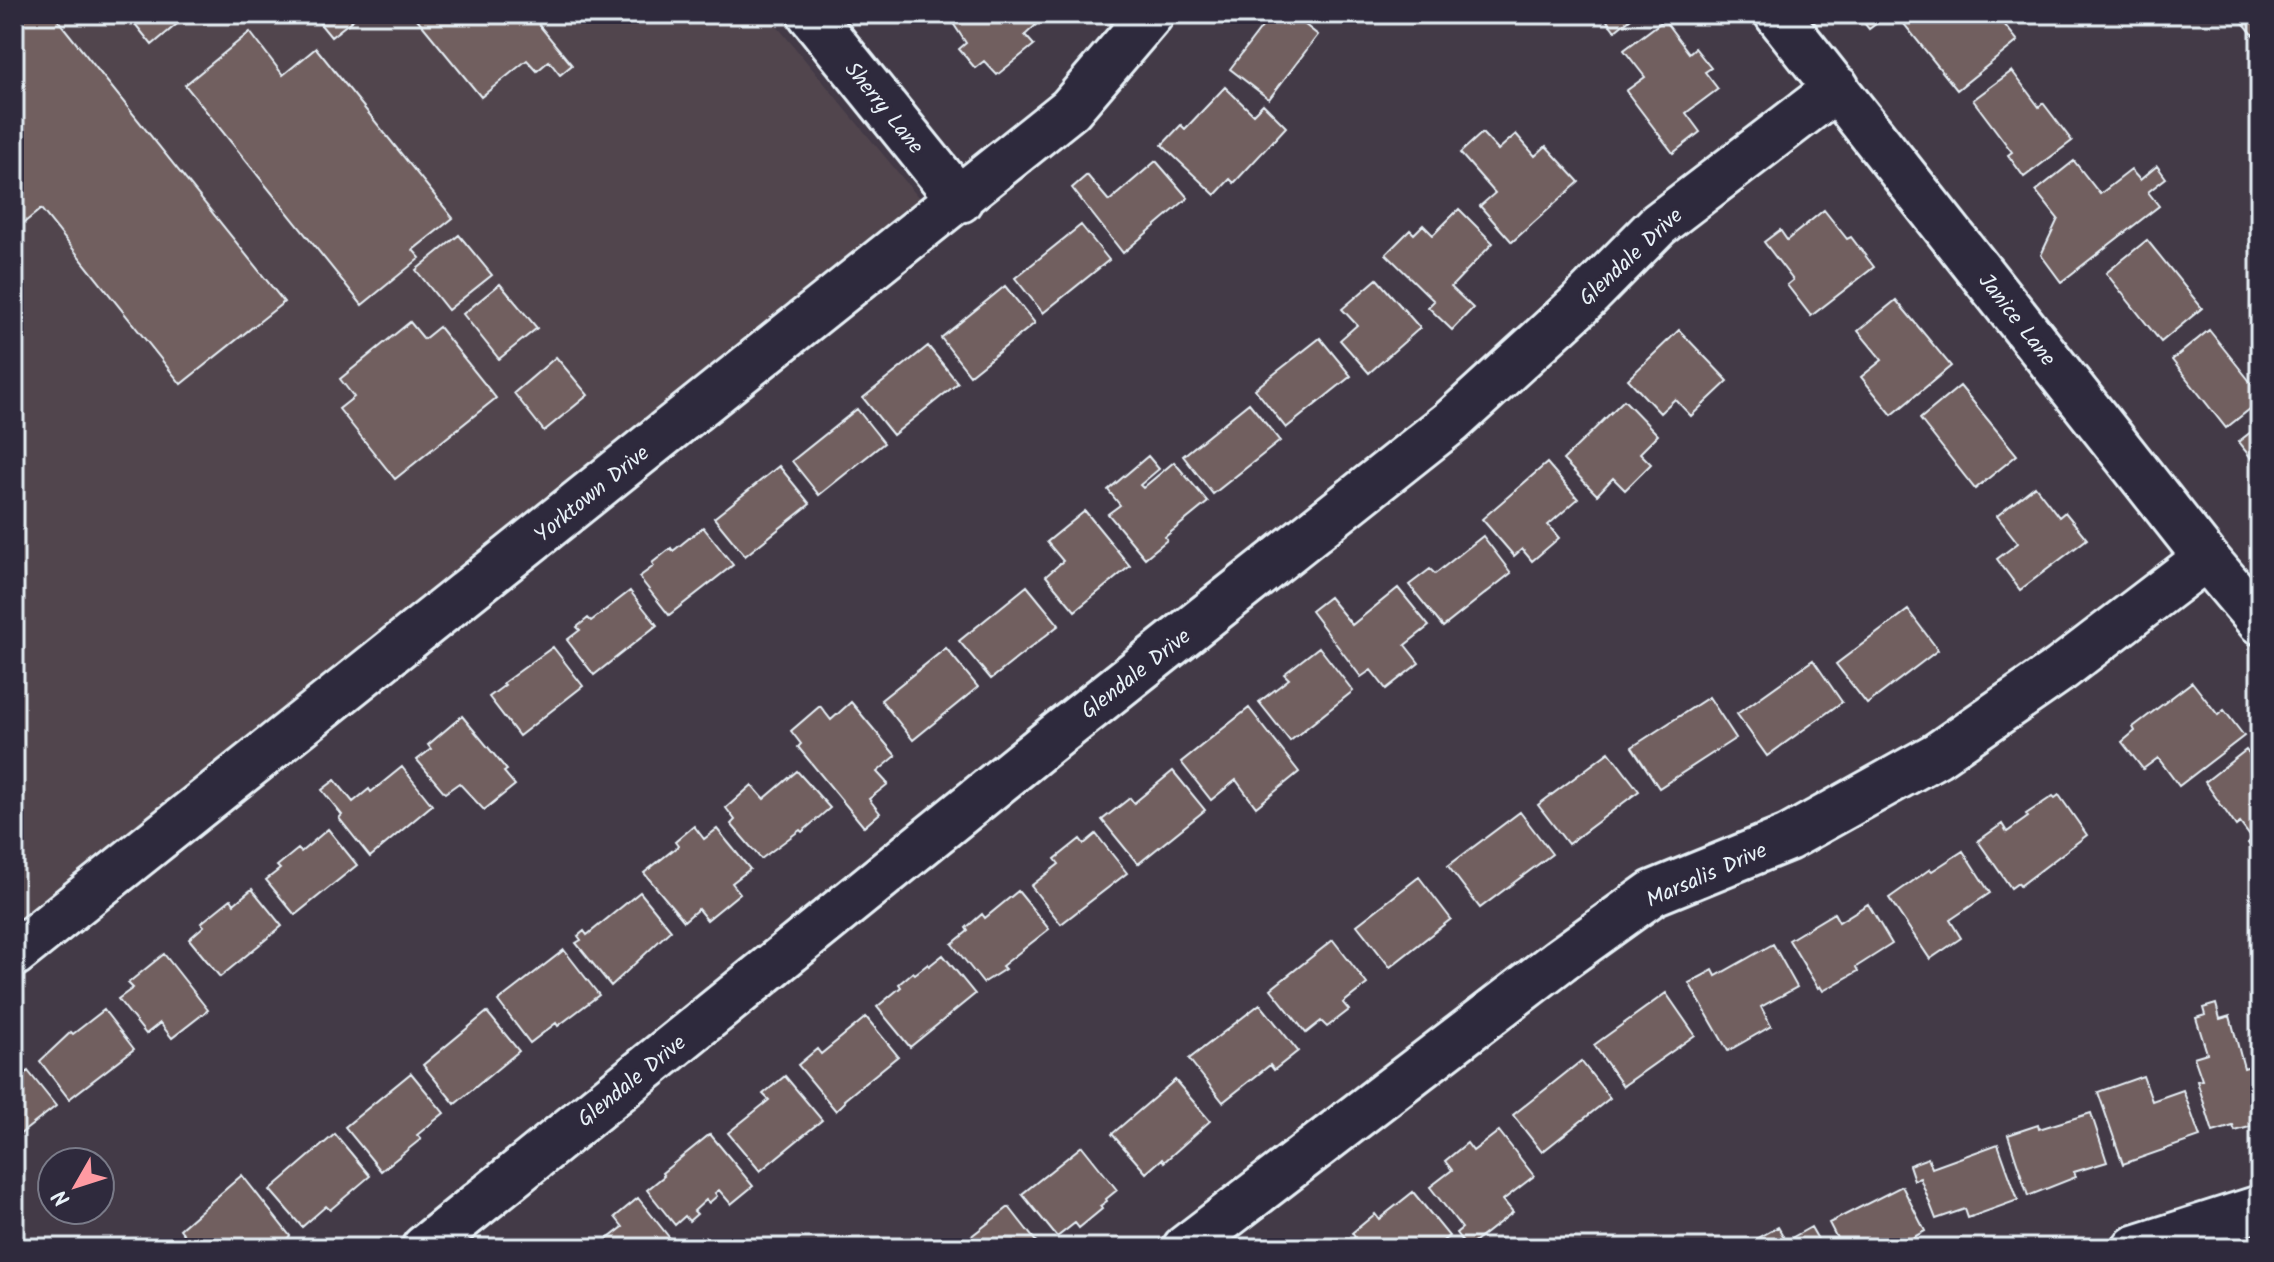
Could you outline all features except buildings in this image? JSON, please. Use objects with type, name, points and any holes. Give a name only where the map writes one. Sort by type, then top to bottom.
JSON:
[{"type":"street","name":"Sherry Lane","points":[[810,14],[960,200]]},
{"type":"street","name":"Yorktown Drive","points":[[14,954],[960,200],[1070,109],[1151,14]]},
{"type":"street","name":"Janice Lane","points":[[1777,14],[2206,558],[2260,622]]},
{"type":"street","name":"Glendale Drive","points":[[424,1248],[1048,742],[1451,422],[1579,305],[1658,225],[1837,88]]},
{"type":"street","name":"Marsalis Drive","points":[[1185,1248],[1536,978],[1653,893],[1788,838],[1937,755],[2061,669],[2206,558]]},
{"type":"street","points":[[2135,1248],[2260,1208]]},
{"type":"shaded area","points":[[14,14],[767,14],[919,198],[14,924]]}]
